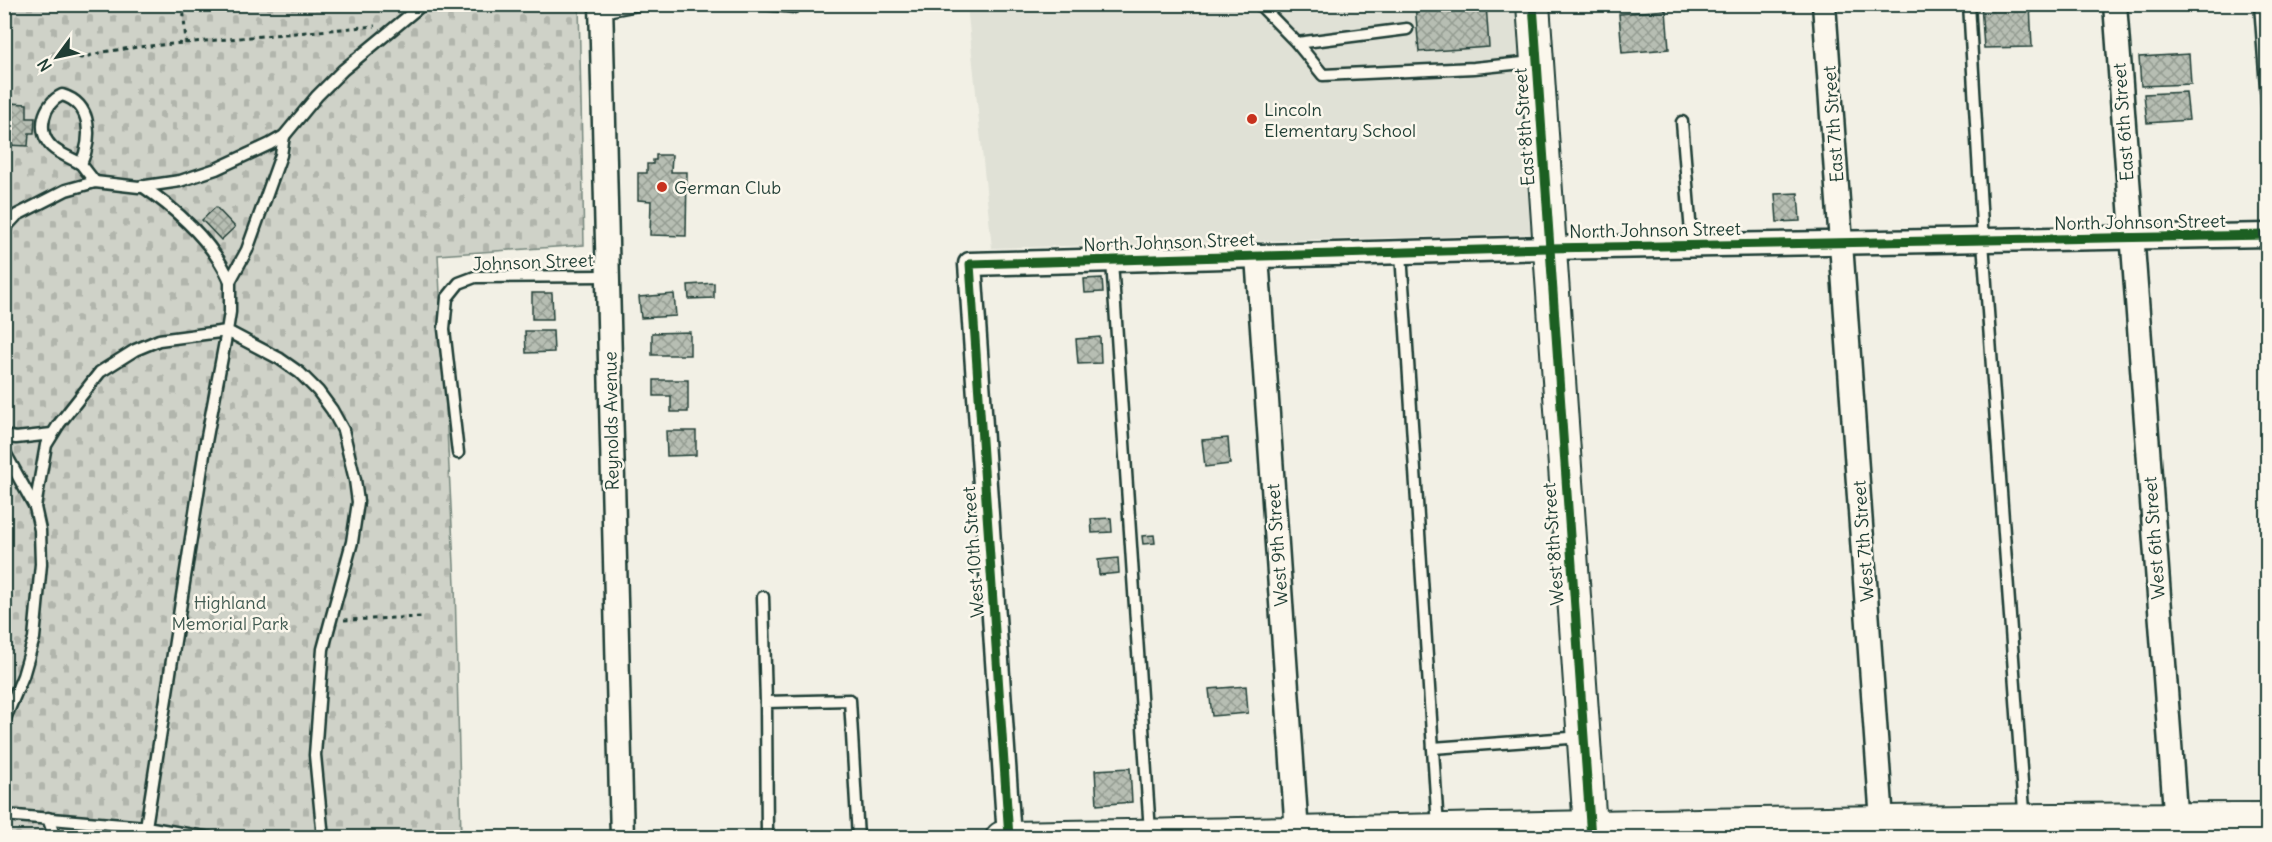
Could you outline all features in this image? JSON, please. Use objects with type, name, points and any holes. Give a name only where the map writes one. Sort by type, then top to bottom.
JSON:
[{"type":"street","name":"East 8th Street","points":[[1533,4],[1548,248]]},
{"type":"street","name":"East 7th Street","points":[[1824,4],[1842,244]]},
{"type":"street","name":"East 6th Street","points":[[2115,4],[2131,239]]},
{"type":"street","name":"Reynolds Avenue","points":[[601,8],[622,837]]},
{"type":"street","name":"North Johnson Street","points":[[970,264],[1548,248],[1983,242],[2268,235]]},
{"type":"street","name":"West 6th Street","points":[[2131,239],[2176,828]]},
{"type":"street","name":"West 7th Street","points":[[1842,244],[1883,829]]},
{"type":"street","name":"West 8th Street","points":[[1548,248],[1590,833]]},
{"type":"street","name":"West 9th Street","points":[[1257,256],[1296,835]]},
{"type":"street","name":"West 10th Street","points":[[970,264],[1009,837]]},
{"type":"street","points":[[1002,837],[1296,835],[1439,831],[1590,833],[2176,828],[2268,819]]},
{"type":"lane","points":[[4,229],[9,215],[66,190],[95,182],[142,186],[180,181],[216,169],[284,136],[330,82],[423,4]]},
{"type":"lane","points":[[601,8],[643,4]]},
{"type":"lane","points":[[763,4],[794,7],[795,4]]},
{"type":"lane","points":[[1259,4],[1297,43],[1323,75],[1474,68],[1537,61]]},
{"type":"lane","points":[[1969,4],[1983,242],[2025,829]]},
{"type":"lane","points":[[2260,4],[2268,115]]},
{"type":"lane","points":[[1297,43],[1407,29]]},
{"type":"lane","points":[[81,164],[88,134],[84,111],[74,99],[62,95],[55,98],[48,106],[44,114],[43,129],[51,146],[81,164],[95,182]]},
{"type":"lane","points":[[1682,122],[1692,246]]},
{"type":"lane","points":[[230,281],[247,250],[277,165],[284,136]]},
{"type":"lane","points":[[142,186],[198,233],[225,269],[230,281],[230,312],[206,442],[146,827]]},
{"type":"lane","points":[[1401,253],[1439,831]]},
{"type":"lane","points":[[1112,261],[1150,835]]},
{"type":"lane","name":"Johnson Street","points":[[458,453],[444,329],[447,298],[459,282],[476,277],[608,276]]},
{"type":"lane","points":[[35,507],[43,457],[52,434],[85,389],[100,372],[113,362],[159,340],[227,331],[280,359],[300,373],[325,400],[343,430],[356,480],[358,502],[352,542],[323,649],[315,755],[323,837]]},
{"type":"lane","points":[[4,436],[16,438],[52,434]]},
{"type":"lane","points":[[4,451],[35,507],[40,530],[41,564],[35,628],[24,676],[4,721]]},
{"type":"lane","points":[[763,597],[767,837]]},
{"type":"lane","points":[[766,702],[850,700],[858,837]]},
{"type":"lane","points":[[1433,748],[1583,736]]},
{"type":"lane","points":[[4,815],[146,827],[210,837]]},
{"type":"lane","points":[[48,818],[55,837]]},
{"type":"path","points":[[183,4],[186,44]]},
{"type":"path","points":[[70,56],[81,58],[103,52],[400,22]]},
{"type":"path","points":[[330,620],[423,617]]},
{"type":"shaded area","name":"Lincoln Elementary School","points":[[967,5],[1518,5],[1533,234],[992,248]]},
{"type":"green space","name":"Highland Memorial Park","points":[[5,5],[579,5],[584,245],[438,255],[455,584],[461,837],[5,838]]},
{"type":"building","name":"Lincoln Elementary School","points":[[1415,4],[1486,4],[1489,47],[1419,52]]},
{"type":"building","points":[[1981,4],[2030,4],[2032,47],[1984,48]]},
{"type":"building","points":[[1666,10],[1669,49],[1622,53],[1619,14]]},
{"type":"building","points":[[2189,54],[2191,84],[2141,86],[2139,57]]},
{"type":"building","points":[[2186,92],[2189,120],[2147,123],[2144,94]]},
{"type":"building","points":[[9,103],[27,104],[27,118],[35,118],[34,133],[29,133],[28,146],[7,145]]},
{"type":"building","name":"German Club","points":[[656,155],[672,155],[671,172],[687,172],[686,236],[650,235],[651,201],[638,200],[638,173],[647,173],[647,164],[653,164]]},
{"type":"building","points":[[1798,193],[1800,221],[1777,222],[1775,194]]},
{"type":"building","points":[[216,207],[235,227],[221,240],[202,220]]},
{"type":"building","points":[[1102,278],[1103,292],[1085,293],[1084,279]]},
{"type":"building","points":[[714,283],[714,298],[689,299],[688,285]]},
{"type":"building","points":[[532,293],[552,293],[553,319],[532,319]]},
{"type":"building","points":[[674,294],[676,316],[641,318],[639,297]]},
{"type":"building","points":[[525,331],[553,331],[554,352],[526,353]]},
{"type":"building","points":[[690,332],[690,355],[652,355],[652,333]]},
{"type":"building","points":[[1100,337],[1101,363],[1078,364],[1076,339]]},
{"type":"building","points":[[654,380],[688,380],[688,412],[671,412],[671,396],[654,396]]},
{"type":"building","points":[[666,431],[696,431],[696,455],[667,456]]},
{"type":"building","points":[[1228,438],[1230,464],[1205,467],[1202,440]]},
{"type":"building","points":[[1111,518],[1112,532],[1092,533],[1091,519]]},
{"type":"building","points":[[1154,535],[1155,543],[1143,544],[1142,536]]},
{"type":"building","points":[[1118,558],[1119,573],[1099,575],[1098,560]]},
{"type":"building","points":[[1246,686],[1248,713],[1212,716],[1209,689]]},
{"type":"building","points":[[1130,768],[1132,802],[1097,805],[1095,770]]},
{"type":"cycle path","points":[[1533,4],[1591,838]]},
{"type":"cycle path","points":[[1009,837],[970,264],[1548,248],[2268,235]]},
{"type":"place","name":"Lincoln Elementary School","points":[[1252,119]]},
{"type":"place","name":"German Club","points":[[662,187]]}]
